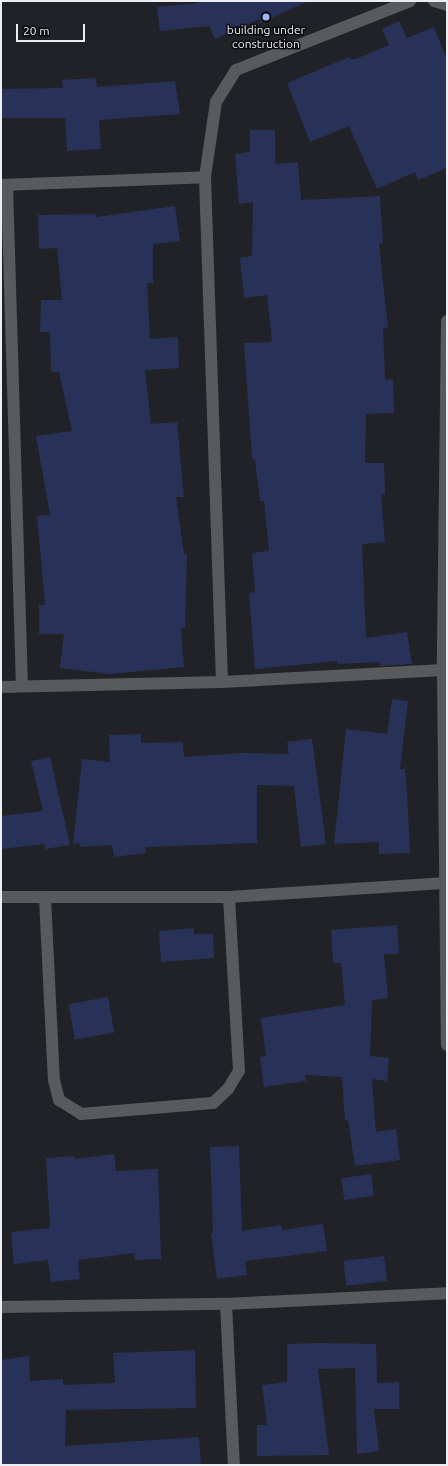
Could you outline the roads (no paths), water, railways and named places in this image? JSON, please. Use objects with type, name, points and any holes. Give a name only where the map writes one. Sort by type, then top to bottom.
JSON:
[{"type":"street","points":[[222,682],[205,177],[216,102],[236,70],[410,1]]},
{"type":"street","points":[[434,1],[447,5]]},
{"type":"street","points":[[22,686],[4,185],[205,177]]},
{"type":"street","points":[[447,321],[443,670],[444,883],[447,1045]]},
{"type":"street","points":[[1,687],[222,682],[443,670]]},
{"type":"street","points":[[1,897],[229,897],[444,883]]},
{"type":"street","points":[[45,898],[54,1080],[60,1100],[81,1114],[213,1103],[228,1090],[239,1071],[229,897]]},
{"type":"street","points":[[1,1307],[226,1304],[447,1293]]},
{"type":"street","points":[[226,1304],[234,1465]]},
{"type":"place","name":"building under construction","points":[[266,17]]}]
